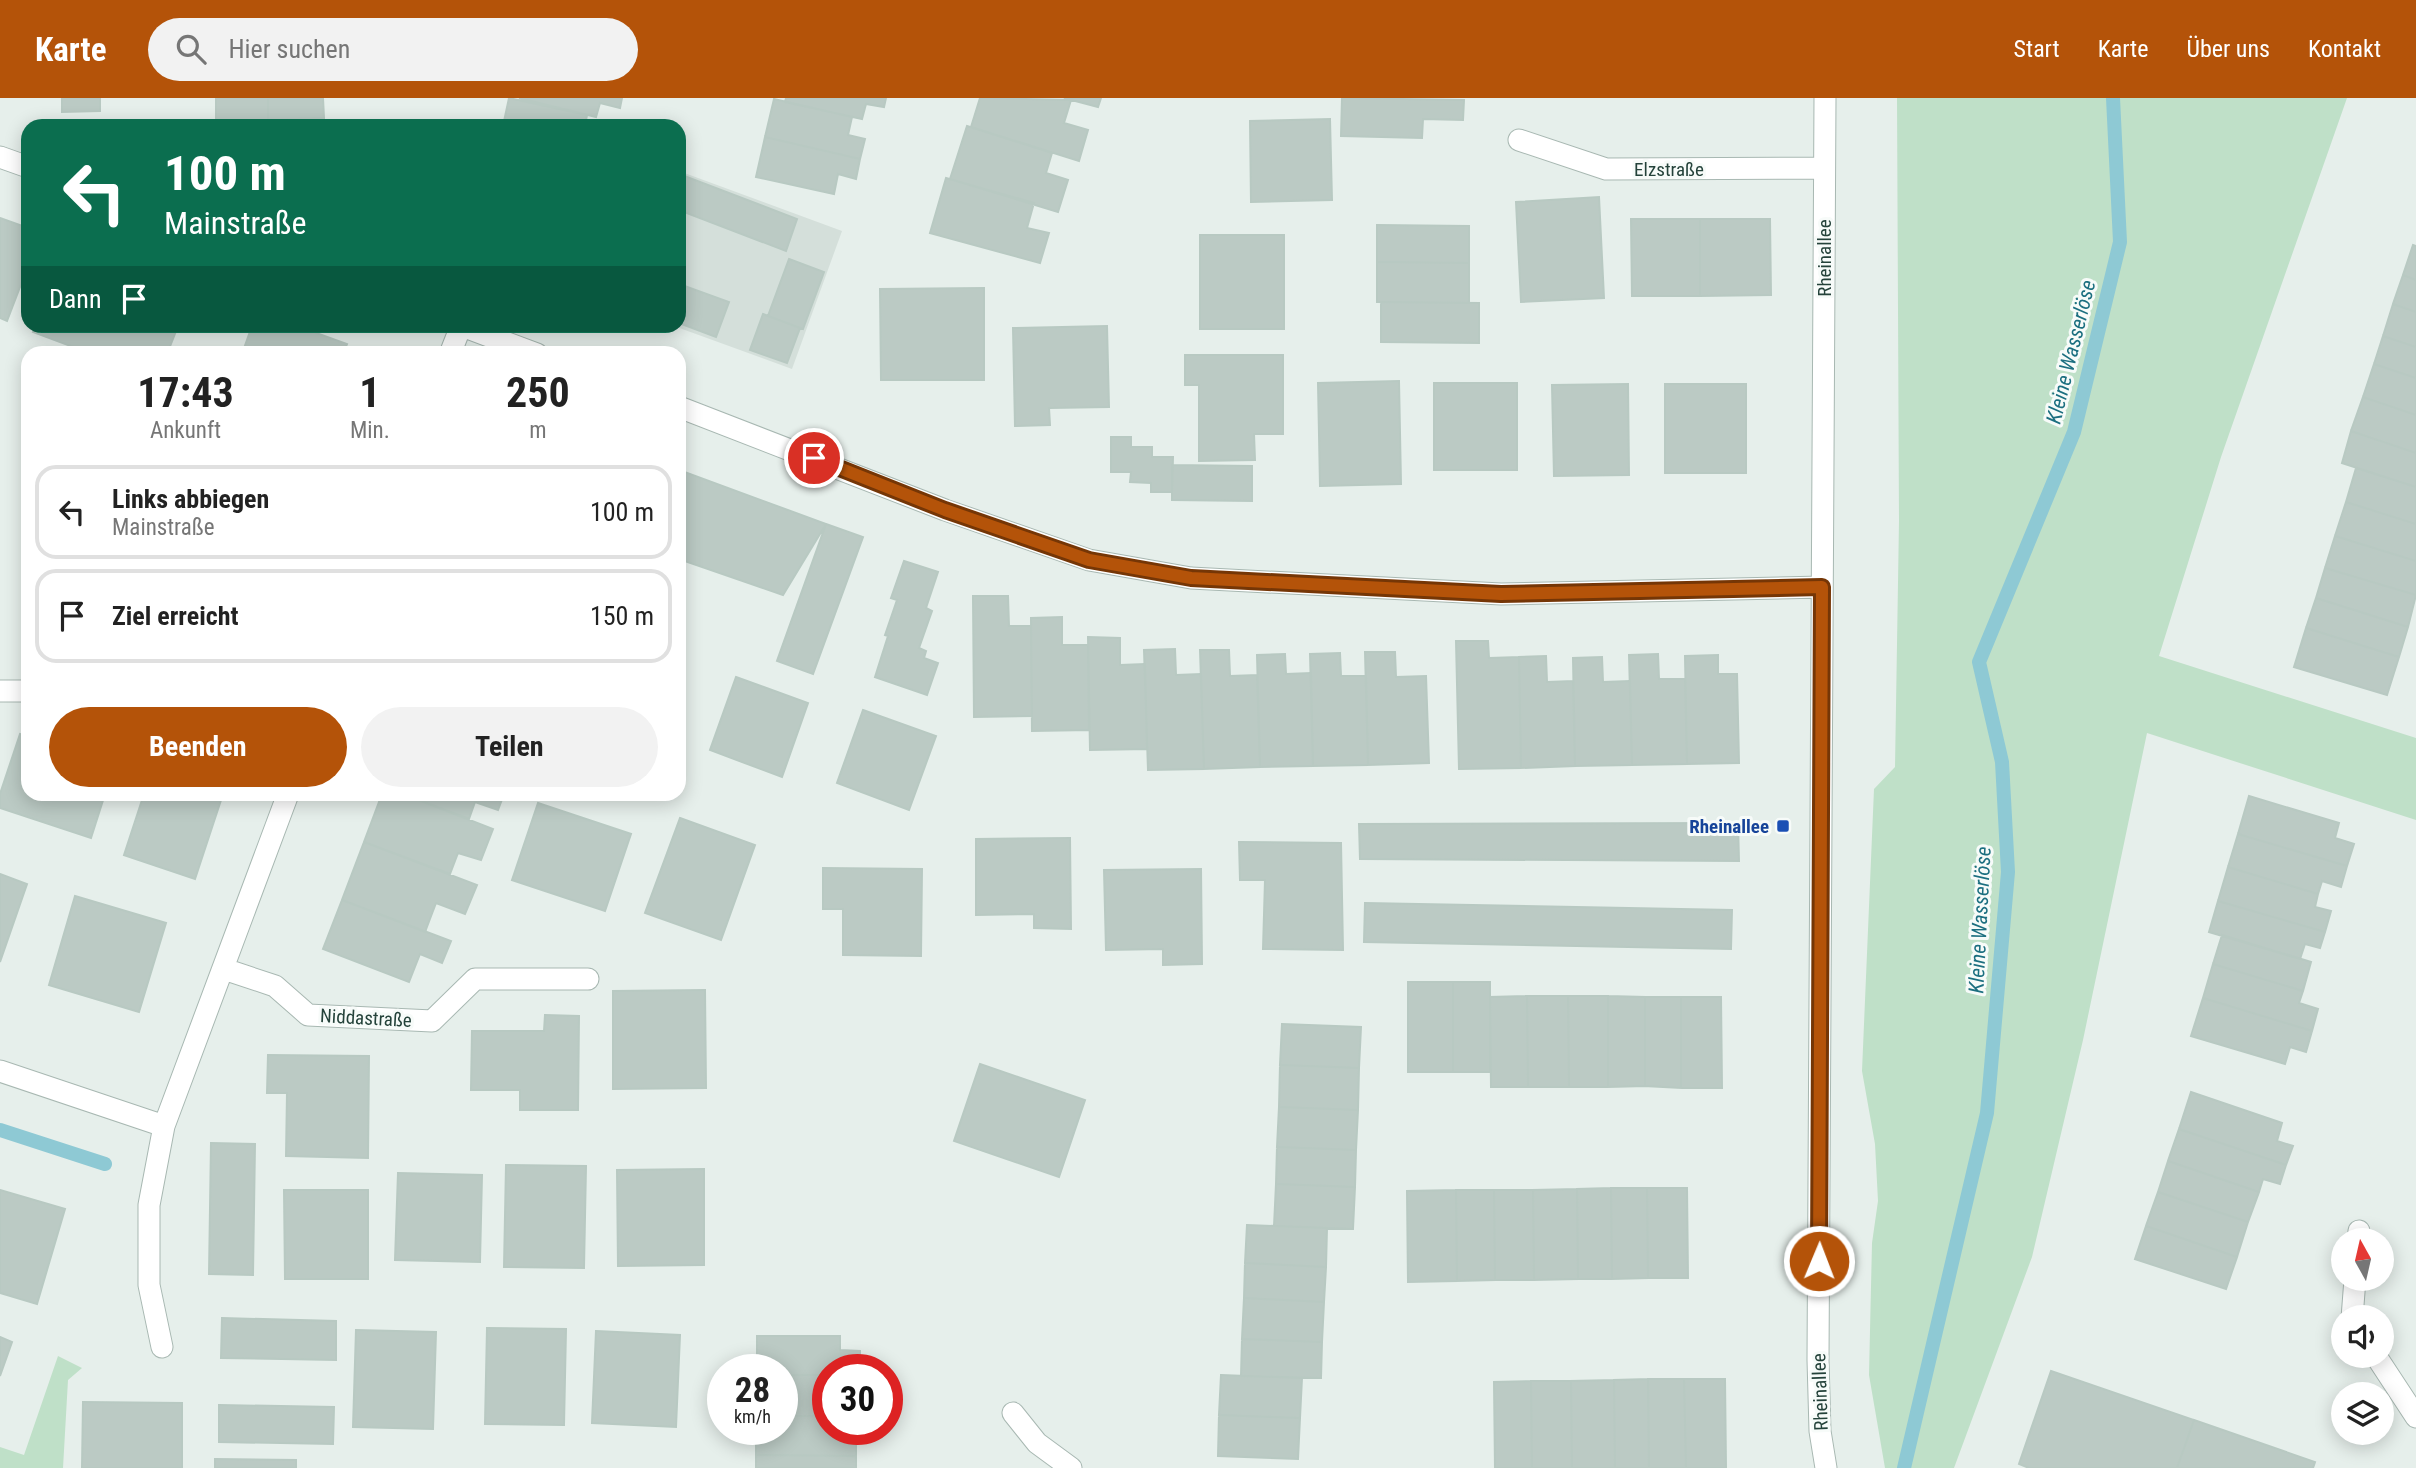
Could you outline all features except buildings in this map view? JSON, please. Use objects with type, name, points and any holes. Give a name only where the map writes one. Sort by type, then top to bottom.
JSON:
[{"type":"street","name":"Rheinallee","points":[[1825,98],[1818,1360],[1820,1431],[1826,1468]]},
{"type":"street","name":"Elzstraße","points":[[1519,140],[1606,169],[1824,168]]},
{"type":"street","points":[[0,157],[21,164]]},
{"type":"street","points":[[480,333],[515,346]]},
{"type":"street","points":[[686,410],[945,510],[1089,560],[1191,578],[1501,594],[1822,587]]},
{"type":"street","points":[[0,691],[21,691]]},
{"type":"street","points":[[162,1347],[149,1285],[149,1205],[164,1126],[285,801]]},
{"type":"street","name":"Niddastraße","points":[[224,969],[275,986],[308,1015],[432,1021],[475,979],[587,979]]},
{"type":"street","points":[[0,1070],[164,1126]]},
{"type":"street","points":[[2384,1368],[2416,1417]]},
{"type":"street","points":[[1013,1413],[1037,1443],[1071,1468]]},
{"type":"shaded area","points":[[686,174],[842,231],[792,369],[686,330]]},
{"type":"green space","points":[[1897,98],[2347,98],[2221,457],[2159,656],[2416,738],[2416,820],[2147,733],[2083,1040],[2032,1257],[1954,1468],[1885,1468],[1869,1375],[1872,1243],[1878,1201],[1875,1144],[1862,1071],[1874,789],[1895,767],[1899,521]]},
{"type":"green space","points":[[58,1356],[82,1368],[68,1380],[63,1468],[0,1468],[0,1447],[24,1455]]},
{"type":"waterway","name":"Kleine Wasserlöse","points":[[1904,1468],[1987,1113],[2008,872],[2002,762],[1979,662],[2074,432],[2120,242],[2113,98]]},
{"type":"waterway","points":[[0,1130],[105,1164]]},
{"type":"place","name":"Rheinallee","points":[[1783,826]]},
{"type":"route","points":[[814,458],[945,510],[1089,560],[1191,578],[1279,585],[1501,594],[1822,587],[1819,1261]]}]
